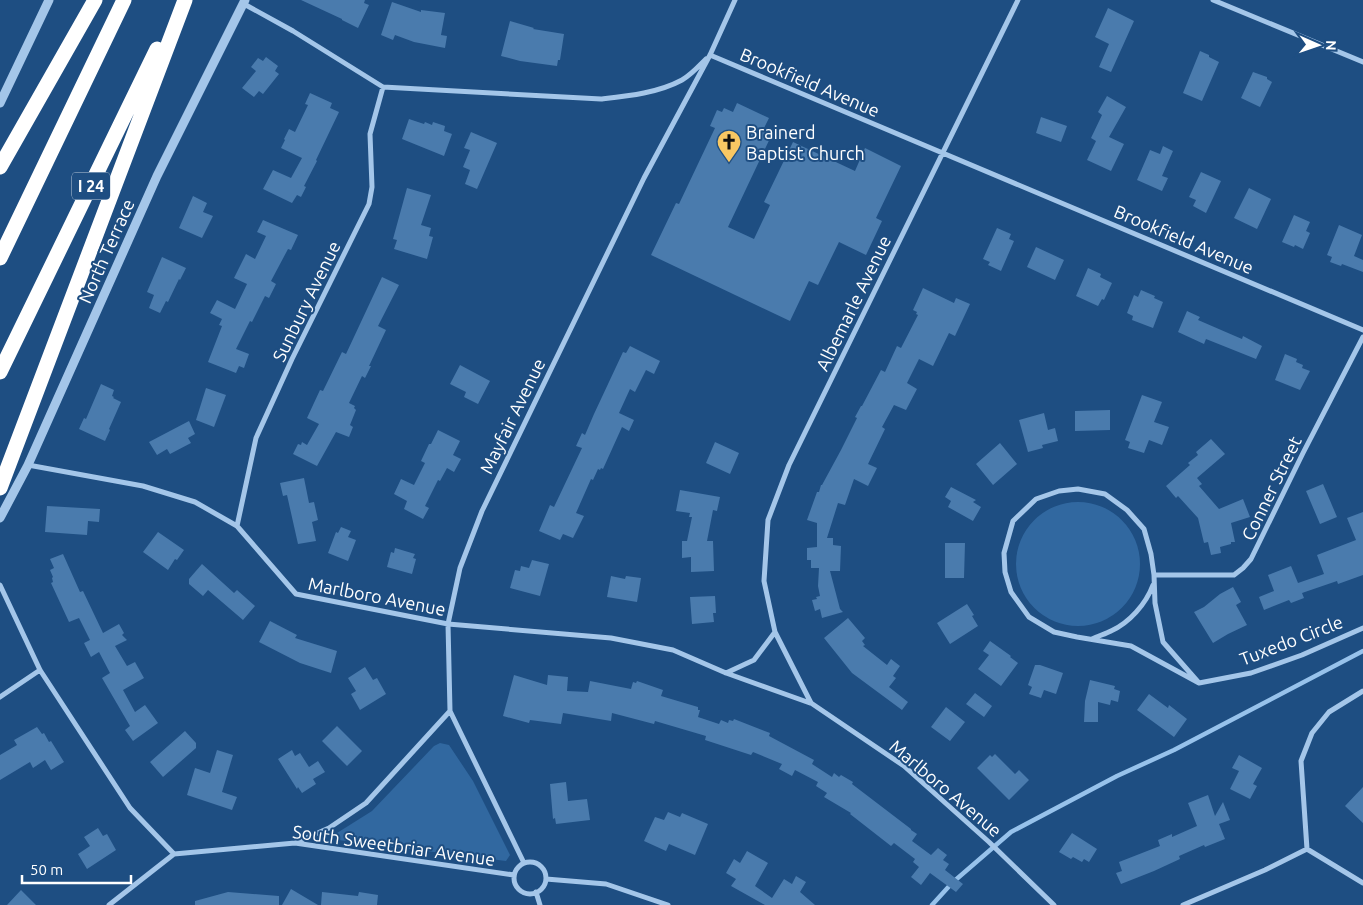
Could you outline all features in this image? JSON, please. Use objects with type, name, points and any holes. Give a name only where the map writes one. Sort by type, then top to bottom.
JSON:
[{"type":"highway","points":[[0,168],[95,0]]},
{"type":"highway","points":[[0,258],[124,0]]},
{"type":"highway","name":"I 24","points":[[0,372],[181,0]]},
{"type":"highway","points":[[0,488],[185,0]]},
{"type":"street","points":[[0,103],[49,0]]},
{"type":"street","name":"Mayfair Avenue","points":[[524,862],[450,711],[448,624],[460,568],[482,511],[644,178],[710,55],[736,0]]},
{"type":"street","name":"Albemarle Avenue","points":[[775,632],[764,581],[768,520],[789,465],[1018,0]]},
{"type":"street","points":[[1213,0],[1363,62]]},
{"type":"street","points":[[244,2],[383,87],[602,99],[633,95],[684,79],[710,55]]},
{"type":"street","name":"North Terrace","points":[[0,518],[28,465],[157,176],[244,2]]},
{"type":"street","name":"Brookfield Avenue","points":[[710,55],[1363,330]]},
{"type":"street","name":"Sunbury Avenue","points":[[237,526],[256,438],[292,359],[369,204],[372,187],[370,134],[383,87]]},
{"type":"street","name":"Conner Street","points":[[1154,575],[1234,575],[1251,559],[1302,454],[1363,337]]},
{"type":"street","name":"Marlboro Avenue","points":[[28,465],[143,486],[195,502],[237,526],[296,594],[448,624],[611,638],[673,650],[726,673],[811,703],[904,766],[989,842],[1054,905]]},
{"type":"street","points":[[1078,489],[1105,494],[1128,510],[1144,529],[1152,554],[1155,603],[1163,642],[1199,682],[1131,646],[1054,632],[1029,617],[1011,592],[1005,572],[1004,552],[1013,521],[1036,499],[1059,491],[1078,489]]},
{"type":"street","points":[[1090,639],[1112,631],[1130,618],[1151,592],[1154,582]]},
{"type":"street","points":[[0,585],[40,670],[130,808],[174,854],[109,905]]},
{"type":"street","name":"Tuxedo Circle","points":[[1199,682],[1251,673],[1302,655],[1363,628]]},
{"type":"street","points":[[726,673],[754,660],[775,632]]},
{"type":"street","name":"Marlboro Avenue","points":[[775,632],[811,703]]},
{"type":"street","points":[[0,698],[40,670]]},
{"type":"street","points":[[1307,849],[1301,760],[1312,733],[1329,712],[1363,690]]},
{"type":"street","points":[[295,843],[329,828],[366,802],[450,711]]},
{"type":"street","name":"South Sweetbriar Avenue","points":[[174,854],[295,843],[514,876]]},
{"type":"street","points":[[1307,849],[1363,883]]},
{"type":"street","points":[[1183,905],[1265,870],[1307,849]]},
{"type":"street","points":[[524,862],[540,865],[545,871],[546,879],[542,887],[536,892],[528,894],[520,890],[515,884],[514,876],[517,868],[524,862]]},
{"type":"street","points":[[546,879],[606,884],[668,905]]},
{"type":"street","points":[[536,892],[540,905]]},
{"type":"shaded area","points":[[1078,502],[1102,507],[1122,520],[1135,540],[1140,564],[1135,588],[1122,608],[1102,621],[1078,626],[1054,621],[1034,608],[1021,588],[1016,564],[1021,540],[1034,520],[1054,507]]},
{"type":"shaded area","points":[[440,743],[449,745],[473,781],[510,855],[506,861],[338,840],[337,833],[372,811],[434,746]]},
{"type":"building","points":[[301,0],[365,0],[364,3],[369,5],[358,28]]},
{"type":"building","points":[[392,2],[421,12],[421,10],[445,13],[441,35],[447,36],[445,48],[414,42],[395,35],[393,40],[381,35]]},
{"type":"building","points":[[1108,8],[1134,21],[1111,72],[1099,67],[1109,44],[1095,37]]},
{"type":"building","points":[[510,21],[533,29],[564,34],[560,60],[558,60],[557,66],[520,61],[501,56]]},
{"type":"building","points":[[1200,51],[1219,62],[1202,101],[1183,93]]},
{"type":"building","points":[[266,57],[278,66],[275,71],[279,74],[263,94],[259,91],[254,97],[242,88],[256,71],[251,67],[258,58],[263,61]]},
{"type":"building","points":[[1253,72],[1267,77],[1272,82],[1260,107],[1241,98]]},
{"type":"building","points":[[310,93],[332,103],[330,108],[339,112],[304,186],[306,187],[301,197],[297,195],[292,203],[263,189],[273,170],[291,178],[302,158],[281,148],[289,129],[295,132],[308,105],[305,104]]},
{"type":"building","points":[[1107,96],[1126,107],[1109,137],[1124,144],[1111,171],[1087,160],[1096,141],[1091,138],[1102,115],[1098,112]]},
{"type":"building","points":[[737,103],[769,118],[764,128],[773,132],[728,227],[754,239],[770,205],[764,202],[793,142],[855,171],[865,148],[901,166],[876,218],[882,221],[866,255],[839,242],[818,285],[809,281],[790,321],[651,255],[676,203],[679,204],[715,128],[710,126],[717,110],[722,112],[724,108],[733,112]]},
{"type":"building","points":[[1041,117],[1067,126],[1061,142],[1036,133]]},
{"type":"building","points":[[409,119],[424,124],[425,122],[432,125],[433,122],[445,126],[444,131],[452,134],[444,156],[402,139]]},
{"type":"building","points":[[471,132],[497,143],[477,189],[465,184],[470,170],[463,167],[470,150],[464,148]]},
{"type":"building","points":[[1163,146],[1173,151],[1162,176],[1168,178],[1162,191],[1137,180],[1150,150],[1160,154]]},
{"type":"building","points":[[1201,172],[1221,181],[1206,213],[1193,206],[1196,200],[1189,197]]},
{"type":"building","points":[[407,188],[431,195],[421,225],[431,228],[429,236],[433,237],[427,259],[394,249],[397,240],[393,239]]},
{"type":"building","points":[[1249,188],[1271,199],[1257,229],[1234,218]]},
{"type":"building","points":[[193,196],[207,203],[203,212],[213,216],[202,238],[179,228]]},
{"type":"building","points":[[1294,215],[1310,222],[1306,231],[1310,233],[1303,249],[1282,242]]},
{"type":"building","points":[[263,220],[298,235],[291,250],[288,249],[271,281],[276,284],[269,298],[265,296],[236,349],[249,354],[244,368],[239,366],[236,373],[208,362],[222,326],[219,325],[222,319],[210,313],[217,300],[235,309],[247,284],[234,278],[246,254],[255,259],[266,236],[257,232]]},
{"type":"building","points":[[1339,225],[1362,235],[1354,256],[1363,260],[1363,272],[1342,264],[1341,266],[1330,262],[1332,257],[1327,255]]},
{"type":"building","points":[[997,228],[1011,234],[1009,239],[1014,241],[1001,271],[988,265],[990,262],[983,259]]},
{"type":"building","points":[[1036,247],[1064,260],[1055,280],[1027,267]]},
{"type":"building","points":[[162,257],[186,268],[160,313],[149,308],[154,295],[147,292]]},
{"type":"building","points":[[1088,268],[1101,274],[1100,277],[1112,283],[1104,300],[1102,299],[1098,306],[1076,296]]},
{"type":"building","points":[[382,277],[399,285],[378,326],[386,330],[369,366],[371,366],[365,378],[362,376],[349,403],[355,406],[356,410],[350,425],[353,427],[349,437],[336,432],[317,466],[293,454],[298,444],[301,445],[302,442],[307,445],[319,424],[307,418],[320,390],[323,391],[342,352],[346,354]]},
{"type":"building","points":[[923,288],[954,303],[956,298],[970,304],[955,336],[949,333],[933,366],[919,359],[907,383],[917,389],[906,410],[894,405],[882,427],[885,429],[868,464],[877,468],[868,486],[854,479],[845,505],[838,503],[827,538],[833,538],[833,545],[841,546],[840,571],[830,571],[840,609],[843,612],[822,618],[820,609],[815,611],[812,600],[820,596],[818,586],[819,568],[811,568],[811,560],[807,560],[807,548],[817,547],[817,523],[807,520],[817,492],[819,492],[841,450],[857,418],[855,417],[881,370],[885,372],[897,346],[901,348],[918,315],[913,310]]},
{"type":"building","points":[[1141,290],[1163,302],[1153,328],[1132,320],[1133,316],[1127,313],[1134,295],[1138,297]]},
{"type":"building","points":[[1187,311],[1200,317],[1198,320],[1242,339],[1243,336],[1262,346],[1256,359],[1206,339],[1204,344],[1178,332]]},
{"type":"building","points":[[630,346],[660,361],[654,374],[646,370],[635,392],[630,389],[619,413],[634,420],[629,431],[622,427],[603,469],[598,469],[593,480],[591,479],[576,513],[584,516],[573,538],[563,534],[560,540],[539,531],[550,505],[554,507],[582,448],[576,446],[582,433],[585,435],[623,352],[626,353]]},
{"type":"building","points":[[1285,354],[1297,359],[1296,362],[1303,365],[1302,368],[1310,371],[1300,390],[1275,380]]},
{"type":"building","points":[[460,365],[490,381],[478,404],[464,397],[466,392],[450,384]]},
{"type":"building","points":[[101,384],[114,390],[113,398],[121,402],[105,441],[79,429],[84,418],[86,419]]},
{"type":"building","points":[[206,388],[226,395],[214,427],[196,420]]},
{"type":"building","points":[[1142,395],[1162,402],[1154,422],[1169,427],[1162,445],[1149,440],[1144,453],[1128,448],[1130,442],[1125,440]]},
{"type":"building","points":[[1110,410],[1110,430],[1075,431],[1075,411]]},
{"type":"building","points":[[1044,413],[1048,430],[1055,428],[1058,441],[1042,445],[1043,448],[1028,452],[1019,420]]},
{"type":"building","points":[[189,421],[195,434],[188,438],[191,443],[170,454],[167,449],[157,455],[149,442]]},
{"type":"building","points":[[438,430],[460,441],[453,455],[461,459],[454,472],[447,468],[440,481],[438,480],[425,506],[429,508],[423,519],[404,509],[407,501],[394,494],[401,479],[414,485],[425,463],[421,461]]},
{"type":"building","points":[[1211,439],[1225,454],[1197,478],[1202,484],[1199,486],[1219,509],[1243,499],[1250,517],[1231,523],[1235,542],[1220,547],[1221,553],[1211,555],[1208,542],[1204,543],[1198,518],[1166,486],[1190,465],[1188,463],[1198,455],[1196,452]]},
{"type":"building","points":[[715,442],[739,453],[730,474],[706,463]]},
{"type":"building","points":[[1000,443],[1017,464],[993,485],[976,464]]},
{"type":"building","points":[[304,478],[309,503],[314,502],[318,520],[312,522],[316,541],[298,544],[287,495],[283,496],[280,483]]},
{"type":"building","points":[[1323,484],[1337,517],[1320,524],[1306,491]]},
{"type":"building","points":[[951,487],[976,500],[973,502],[981,507],[973,521],[948,507],[951,501],[945,497]]},
{"type":"building","points":[[680,490],[720,497],[717,511],[713,510],[707,541],[713,541],[714,571],[691,572],[691,557],[682,558],[682,541],[687,541],[692,517],[689,517],[690,513],[676,511]]},
{"type":"building","points":[[47,506],[100,509],[99,522],[88,521],[87,535],[45,532]]},
{"type":"building","points":[[1363,512],[1363,575],[1338,584],[1337,581],[1302,593],[1304,598],[1291,603],[1289,600],[1264,610],[1259,597],[1274,591],[1268,575],[1291,566],[1298,583],[1324,574],[1317,555],[1356,540],[1347,518]]},
{"type":"building","points":[[341,527],[351,531],[348,537],[356,540],[348,561],[328,553],[336,532],[338,533]]},
{"type":"building","points":[[158,532],[184,550],[168,570],[143,552]]},
{"type":"building","points":[[945,543],[965,543],[964,578],[945,578]]},
{"type":"building","points":[[395,548],[415,554],[413,558],[416,559],[412,574],[387,567],[391,552],[394,553]]},
{"type":"building","points":[[63,554],[80,592],[83,591],[103,633],[119,624],[124,633],[122,635],[127,640],[115,646],[127,666],[135,662],[144,678],[123,690],[135,712],[145,705],[158,723],[133,741],[125,730],[130,726],[102,678],[110,673],[99,652],[91,657],[84,643],[90,640],[79,618],[69,622],[51,583],[53,582],[53,577],[50,570],[54,568],[50,559]]},
{"type":"building","points":[[532,560],[549,564],[540,596],[510,588],[515,570],[520,571],[521,566],[529,568]]},
{"type":"building","points":[[202,564],[234,593],[237,590],[255,606],[243,620],[208,590],[203,596],[189,584],[189,579]]},
{"type":"building","points":[[611,576],[625,579],[626,576],[641,578],[637,602],[607,597]]},
{"type":"building","points":[[1233,587],[1241,602],[1236,605],[1247,625],[1213,643],[1194,612]]},
{"type":"building","points":[[715,596],[716,613],[713,613],[714,622],[692,624],[690,597]]},
{"type":"building","points":[[967,604],[978,626],[950,644],[937,623]]},
{"type":"building","points":[[848,618],[865,638],[862,641],[865,645],[863,646],[887,665],[891,659],[900,666],[893,676],[896,678],[889,687],[908,702],[902,710],[852,673],[824,638]]},
{"type":"building","points":[[270,621],[297,635],[295,638],[337,651],[331,673],[300,663],[259,642]]},
{"type":"building","points":[[990,641],[1018,663],[1001,686],[978,669],[989,655],[983,651]]},
{"type":"building","points":[[1035,665],[1063,673],[1056,694],[1044,690],[1041,698],[1029,694],[1032,687],[1028,685]]},
{"type":"building","points":[[365,667],[373,680],[377,678],[386,694],[360,710],[351,694],[356,691],[348,678]]},
{"type":"building","points":[[514,675],[547,685],[548,675],[568,677],[567,691],[588,692],[590,681],[631,689],[633,682],[636,683],[637,681],[663,690],[661,696],[698,707],[698,710],[700,710],[698,717],[719,724],[721,720],[728,723],[729,720],[733,721],[734,719],[770,733],[769,736],[814,760],[812,764],[832,777],[834,773],[853,782],[852,784],[917,834],[912,841],[931,855],[938,848],[947,855],[943,860],[949,864],[945,870],[963,884],[956,892],[930,873],[921,885],[911,877],[919,867],[913,862],[915,859],[894,843],[891,846],[851,813],[824,797],[827,793],[816,786],[818,782],[795,770],[792,776],[779,769],[782,764],[753,752],[751,755],[705,740],[706,736],[655,721],[654,724],[612,713],[611,721],[563,713],[561,724],[530,720],[529,723],[503,716]]},
{"type":"building","points":[[1090,680],[1115,686],[1114,689],[1120,691],[1118,702],[1111,700],[1110,705],[1098,702],[1098,722],[1084,722],[1085,701]]},
{"type":"building","points":[[975,693],[992,706],[984,717],[966,704]]},
{"type":"building","points":[[1149,694],[1168,708],[1169,705],[1187,719],[1174,737],[1137,710]]},
{"type":"building","points":[[946,707],[965,722],[950,741],[931,727]]},
{"type":"building","points":[[337,726],[362,751],[347,766],[322,741]]},
{"type":"building","points":[[37,727],[42,734],[44,733],[49,742],[51,741],[64,762],[51,770],[45,760],[33,768],[30,762],[0,780],[0,755],[17,745],[14,740]]},
{"type":"building","points":[[185,731],[196,743],[196,748],[163,777],[150,762]]},
{"type":"building","points":[[217,750],[233,755],[222,792],[237,797],[232,810],[187,795],[195,768],[210,773]]},
{"type":"building","points":[[292,750],[295,756],[300,753],[309,767],[318,761],[325,772],[313,779],[316,784],[302,793],[298,787],[297,789],[278,759]]},
{"type":"building","points":[[995,754],[1015,774],[1019,770],[1029,780],[1009,800],[977,768],[990,755],[992,757]]},
{"type":"building","points":[[1239,755],[1262,768],[1253,784],[1257,786],[1250,799],[1230,789],[1239,771],[1232,768]]},
{"type":"building","points":[[566,782],[568,801],[587,799],[590,820],[556,824],[555,818],[553,819],[550,784]]},
{"type":"building","points":[[1363,787],[1363,823],[1345,806]]},
{"type":"building","points":[[1208,795],[1215,816],[1223,802],[1230,820],[1219,824],[1225,839],[1205,847],[1204,845],[1179,856],[1180,859],[1121,884],[1116,873],[1122,871],[1119,862],[1160,846],[1158,840],[1172,834],[1172,837],[1197,826],[1188,803]]},
{"type":"building","points":[[668,812],[680,817],[682,813],[708,824],[695,855],[669,844],[666,851],[644,841],[655,817],[664,820]]},
{"type":"building","points":[[98,828],[103,836],[107,834],[116,850],[87,869],[78,854],[90,846],[84,837]]},
{"type":"building","points":[[1072,833],[1097,849],[1089,862],[1084,859],[1082,862],[1073,857],[1071,859],[1059,852]]},
{"type":"building","points":[[747,851],[768,863],[755,886],[772,898],[784,879],[792,884],[796,876],[806,882],[800,892],[815,905],[765,905],[731,886],[736,879],[726,873],[734,859],[740,863]]},
{"type":"building","points":[[291,889],[318,905],[282,905]]},
{"type":"building","points":[[21,890],[36,905],[7,905]]},
{"type":"building","points":[[228,892],[279,896],[279,905],[195,905],[195,901]]},
{"type":"building","points":[[322,892],[358,896],[359,892],[378,895],[377,905],[321,905]]},
{"type":"waterway","points":[[932,905],[952,883],[1011,832],[1117,776],[1174,750],[1363,651]]},
{"type":"place","name":"Brainerd Baptist Church","points":[[729,163]]}]
